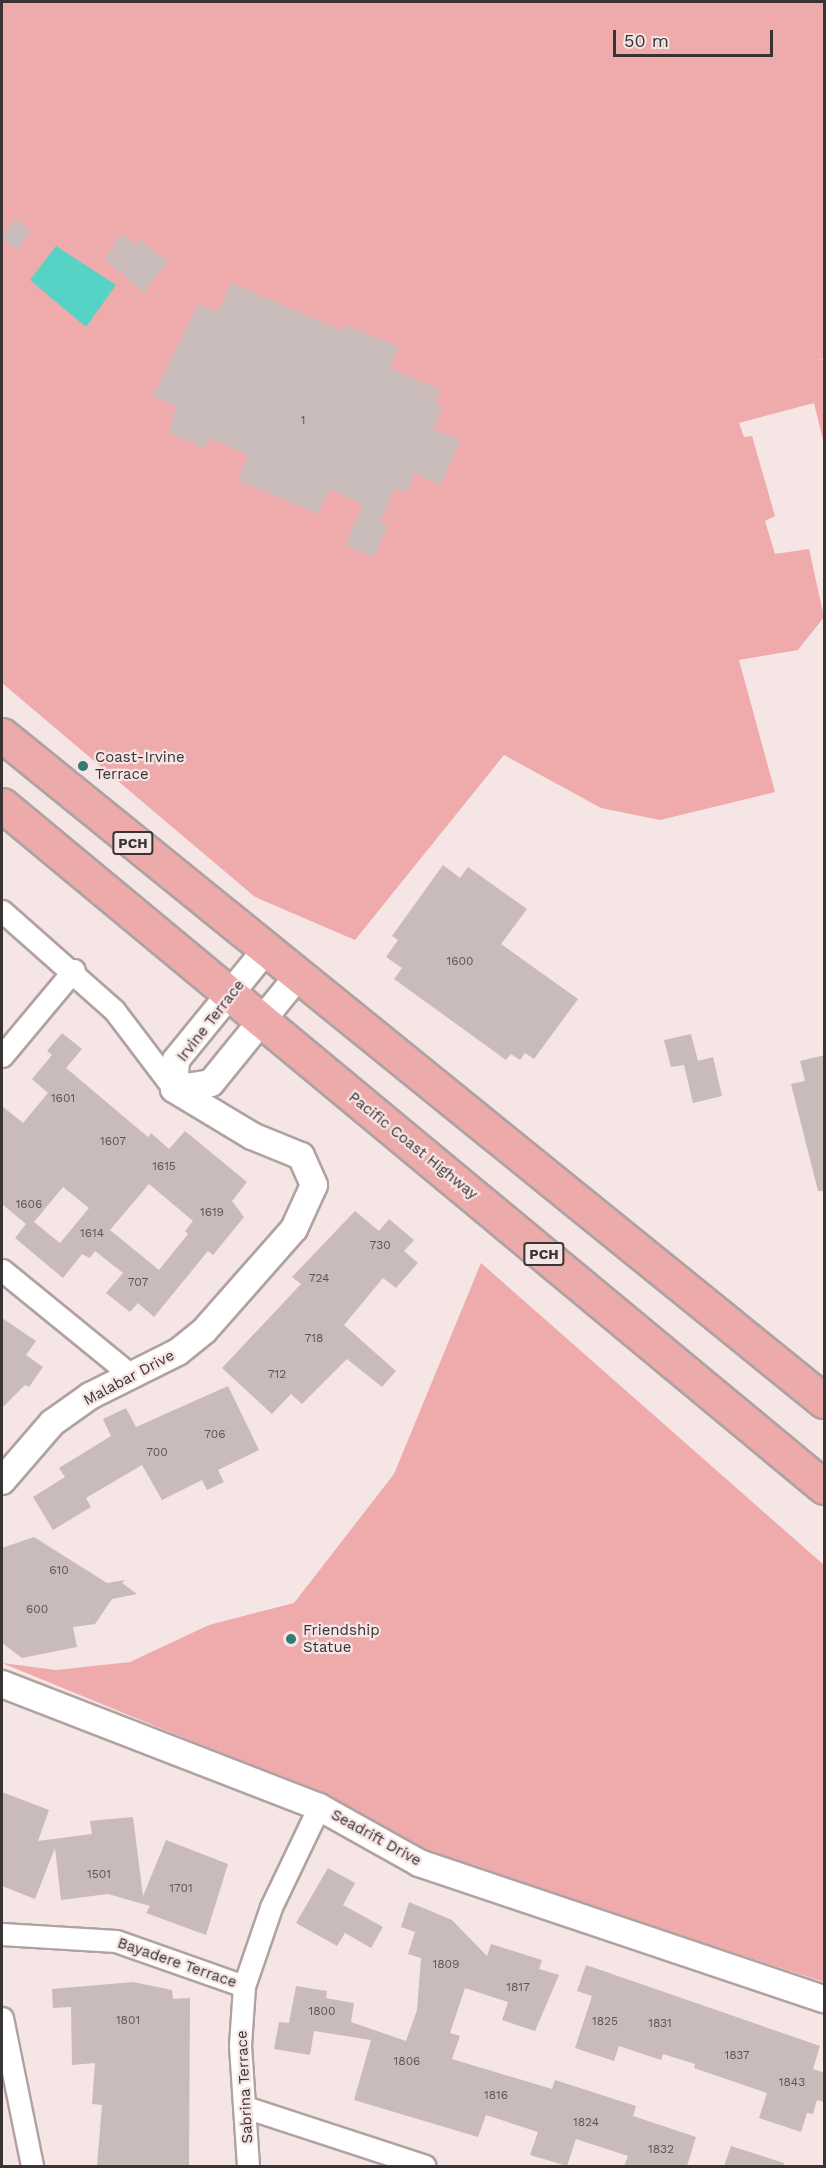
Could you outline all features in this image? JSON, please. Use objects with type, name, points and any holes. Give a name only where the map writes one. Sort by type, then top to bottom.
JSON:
[{"type":"highway","name":"PCH","points":[[2,735],[297,977],[825,1401]]},
{"type":"highway","name":"Pacific Coast Highway","points":[[2,805],[228,998],[262,1023],[825,1486]]},
{"type":"street","points":[[2,911],[74,970],[114,1010],[174,1089]]},
{"type":"street","name":"Irvine Terrace","points":[[265,951],[177,1060],[174,1089],[211,1083],[262,1023],[297,977]]},
{"type":"street","points":[[2,1056],[74,970]]},
{"type":"street","name":"Malabar Drive","points":[[2,1481],[52,1423],[90,1396],[178,1352],[204,1331],[294,1229],[314,1185],[301,1156],[252,1136],[174,1089]]},
{"type":"street","points":[[2,1270],[132,1377]]},
{"type":"street","name":"Seadrift Drive","points":[[2,1684],[319,1807],[419,1863],[825,1999]]},
{"type":"street","name":"Sabrina Terrace","points":[[248,2166],[240,2045],[244,1986],[271,1907],[319,1807]]},
{"type":"street","name":"Bayadere Terrace","points":[[2,1934],[116,1941],[244,1986]]},
{"type":"street","points":[[2,2018],[32,2166]]},
{"type":"street","points":[[245,2107],[422,2166]]},
{"type":"shaded area","points":[[2,2],[824,2],[824,358],[818,360],[824,359],[824,444],[814,403],[739,423],[744,437],[752,436],[775,516],[765,521],[775,554],[809,549],[824,617],[798,650],[739,660],[775,792],[660,820],[601,808],[504,755],[355,940],[255,897],[2,683]]},
{"type":"shaded area","points":[[481,1263],[824,1565],[824,1982],[425,1853],[318,1793],[2,1663],[56,1670],[130,1662],[209,1625],[294,1603],[394,1474]]},
{"type":"water","points":[[56,246],[116,285],[86,327],[30,280]]},
{"type":"building","points":[[15,219],[31,231],[17,249],[2,238]]},
{"type":"building","points":[[122,234],[137,245],[140,240],[168,261],[144,293],[104,258]]},
{"type":"building","points":[[231,283],[343,331],[346,325],[399,347],[390,368],[441,390],[435,404],[443,407],[434,429],[460,440],[441,485],[415,473],[407,492],[395,488],[380,523],[388,526],[374,557],[345,545],[363,504],[329,489],[318,514],[237,480],[248,455],[209,438],[204,448],[169,433],[176,406],[153,396],[198,304],[217,312]]},
{"type":"building","points":[[443,865],[460,878],[468,867],[527,909],[501,944],[578,999],[534,1059],[525,1053],[520,1060],[511,1054],[506,1060],[394,979],[402,968],[386,957],[398,940],[392,936]]},
{"type":"building","points":[[62,1033],[82,1049],[66,1068],[148,1137],[151,1133],[169,1149],[185,1131],[247,1182],[232,1201],[244,1217],[213,1255],[208,1251],[154,1317],[138,1303],[130,1312],[106,1293],[123,1273],[95,1251],[90,1258],[82,1254],[63,1278],[15,1238],[26,1224],[2,1204],[2,1106],[23,1123],[48,1093],[32,1079],[52,1055],[47,1051]],"holes":[[[149,1184],[193,1221],[185,1231],[188,1234],[159,1270],[110,1230]],[[63,1187],[89,1208],[60,1243],[34,1222]]]},
{"type":"building","points":[[691,1034],[698,1061],[713,1057],[722,1096],[693,1103],[684,1065],[671,1067],[664,1040]]},
{"type":"building","points":[[825,1055],[825,1191],[818,1191],[791,1084],[805,1081],[800,1061]]},
{"type":"building","points":[[355,1211],[379,1231],[389,1219],[414,1240],[404,1251],[418,1263],[396,1288],[383,1278],[344,1325],[396,1371],[382,1387],[347,1359],[302,1404],[291,1394],[272,1414],[222,1368],[301,1284],[292,1277]]},
{"type":"building","points":[[2,1318],[36,1341],[26,1355],[43,1367],[29,1387],[25,1385],[2,1408]]},
{"type":"building","points":[[228,1386],[259,1450],[218,1470],[224,1482],[207,1490],[202,1480],[162,1500],[142,1465],[86,1498],[91,1507],[53,1530],[33,1497],[65,1477],[59,1468],[111,1436],[103,1419],[126,1408],[136,1427]]},
{"type":"building","points":[[34,1537],[107,1583],[125,1580],[122,1583],[137,1594],[112,1599],[95,1624],[73,1627],[77,1647],[22,1658],[2,1643],[2,1548]]},
{"type":"building","points":[[2,1792],[49,1810],[38,1841],[92,1834],[90,1821],[133,1817],[143,1896],[166,1840],[228,1864],[206,1935],[146,1913],[150,1906],[108,1894],[61,1900],[55,1848],[35,1899],[2,1886]]},
{"type":"building","points":[[328,1868],[355,1883],[343,1905],[383,1927],[371,1948],[345,1933],[337,1946],[296,1923]]},
{"type":"building","points":[[409,1902],[452,1920],[487,1956],[491,1944],[542,1960],[539,1969],[559,1975],[535,2031],[502,2020],[508,2002],[465,1988],[450,2033],[460,2036],[452,2059],[552,2089],[555,2080],[636,2106],[633,2116],[696,2137],[687,2166],[624,2166],[628,2156],[576,2139],[567,2166],[530,2155],[538,2132],[486,2115],[478,2137],[354,2100],[371,2040],[314,2031],[310,2055],[274,2049],[279,2022],[289,2023],[296,1986],[327,1991],[326,1998],[354,2003],[351,2022],[406,2041],[417,2010],[421,1958],[408,1954],[415,1932],[401,1927]]},
{"type":"building","points":[[586,1965],[820,2046],[813,2069],[825,2073],[825,2102],[817,2100],[813,2114],[807,2113],[801,2132],[759,2118],[767,2093],[694,2068],[695,2064],[663,2054],[661,2060],[619,2046],[614,2061],[575,2048],[592,1996],[577,1991]]},
{"type":"building","points":[[133,1982],[172,1990],[173,1999],[190,1998],[189,2166],[97,2166],[102,2105],[92,2104],[95,2063],[72,2065],[71,2007],[53,2008],[52,1989]]},
{"type":"building","points":[[731,2146],[784,2163],[783,2166],[724,2166]]},
{"type":"place","name":"Coast-Irvine Terrace","points":[[83,766]]},
{"type":"place","name":"Friendship Statue","points":[[291,1639]]}]
